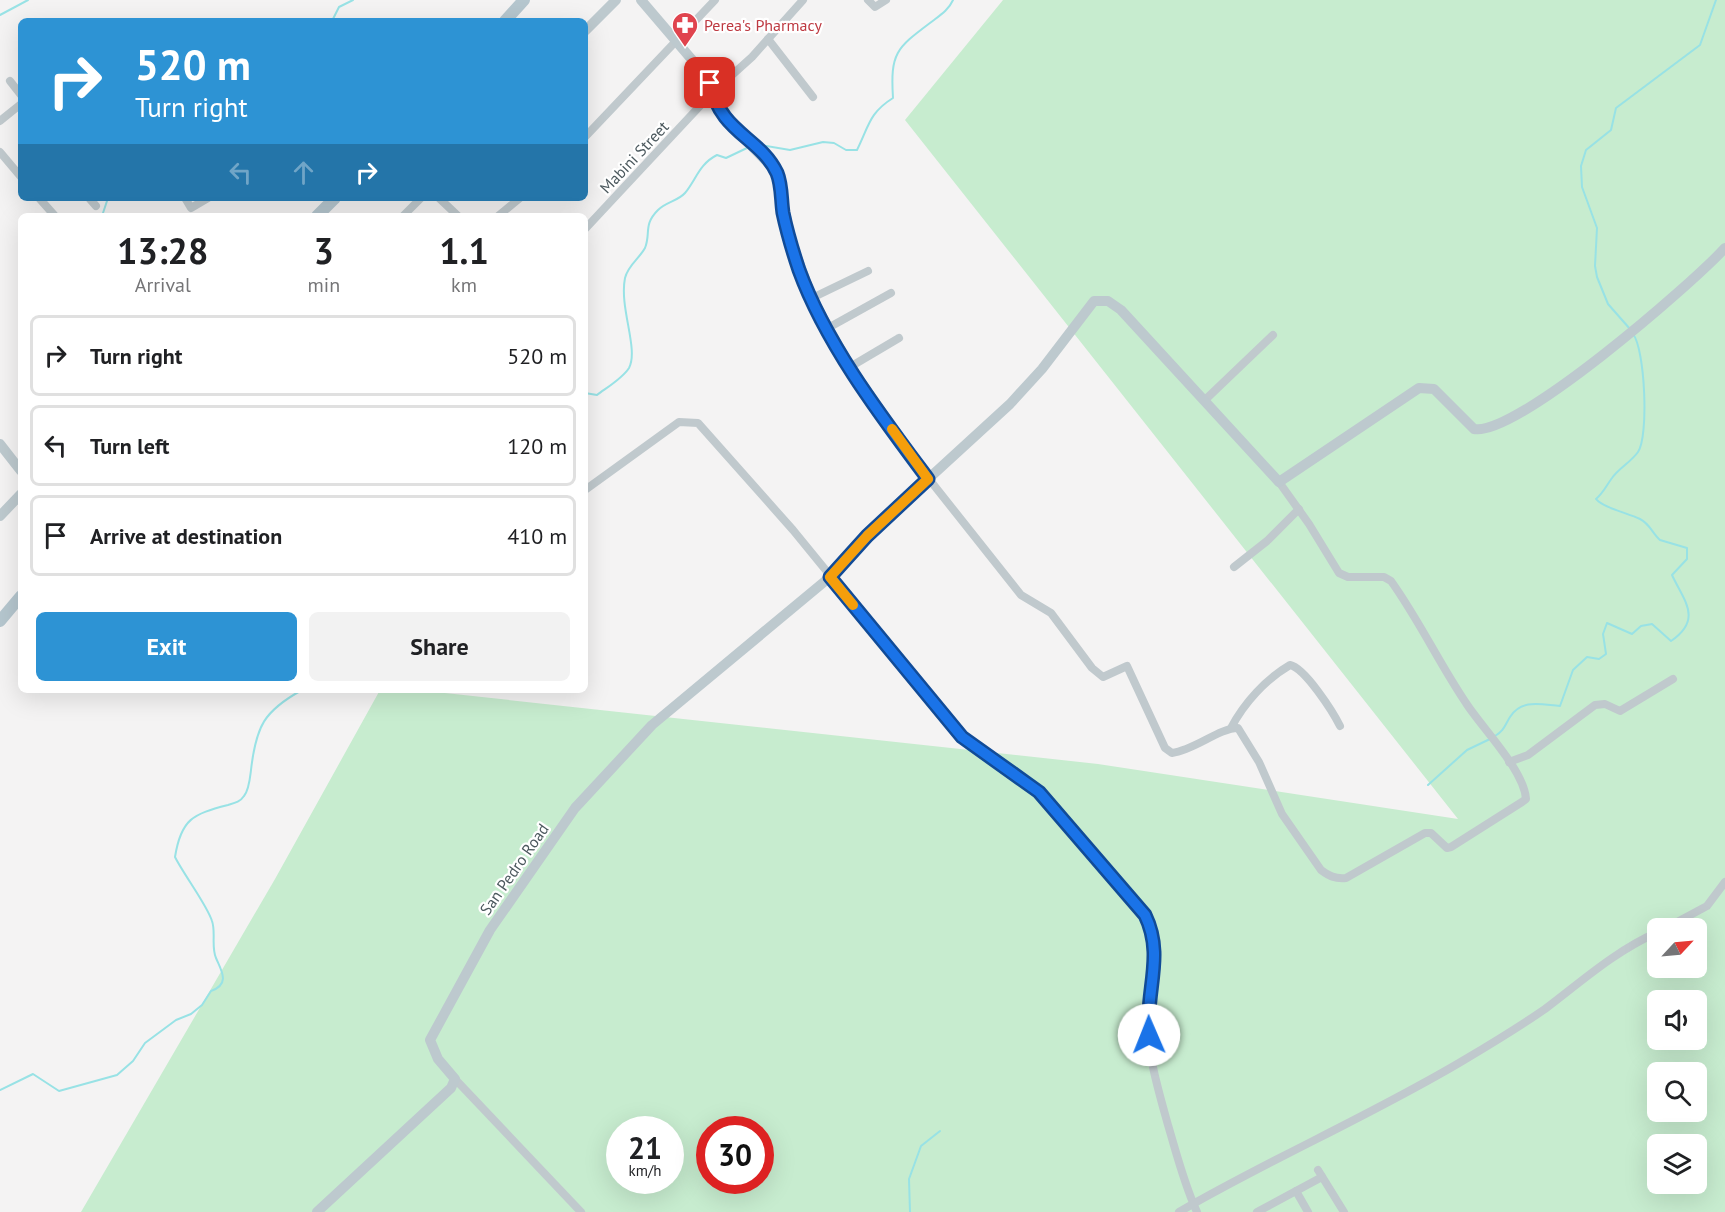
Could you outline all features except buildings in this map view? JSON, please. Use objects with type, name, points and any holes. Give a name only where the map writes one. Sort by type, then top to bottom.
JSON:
[{"type":"main road","points":[[508,18],[524,0]]},
{"type":"main road","points":[[320,213],[332,201]]},
{"type":"main road","points":[[0,621],[18,600]]},
{"type":"street","points":[[588,28],[616,0]]},
{"type":"street","points":[[641,0],[705,75],[728,122],[760,152],[777,172],[786,224],[800,270],[812,298],[850,367],[928,479],[1021,595],[1051,613],[1092,668],[1103,678],[1127,666],[1165,748],[1172,753],[1178,753],[1201,745],[1231,728],[1257,691],[1290,665],[1298,668],[1327,704],[1340,726]]},
{"type":"street","points":[[588,134],[715,0]]},
{"type":"street","name":"Mabini Street","points":[[588,226],[712,93],[752,57],[802,0]]},
{"type":"street","points":[[868,0],[875,7],[886,0]]},
{"type":"street","points":[[768,39],[813,97]]},
{"type":"street","points":[[10,81],[18,91]]},
{"type":"street","points":[[0,121],[18,106]]},
{"type":"street","points":[[0,153],[18,174]]},
{"type":"street","points":[[42,201],[52,213]]},
{"type":"street","points":[[92,201],[96,206]]},
{"type":"street","points":[[187,201],[191,208],[203,201]]},
{"type":"street","points":[[406,213],[418,201]]},
{"type":"street","points":[[441,201],[455,213]]},
{"type":"street","points":[[502,213],[516,201]]},
{"type":"street","points":[[1279,482],[1419,388],[1434,389],[1468,425],[1482,430],[1524,410],[1617,345],[1725,248]]},
{"type":"street","points":[[812,298],[868,271]]},
{"type":"street","points":[[828,328],[891,293]]},
{"type":"street","points":[[830,577],[867,536],[994,419],[1042,369],[1094,301],[1108,301],[1121,310],[1279,482],[1343,577],[1384,577],[1391,581],[1509,762],[1525,791],[1526,799],[1451,847],[1447,848],[1431,833],[1425,834],[1346,878],[1337,879],[1321,870],[1282,814],[1244,734],[1238,728],[1231,728]]},
{"type":"street","points":[[1205,400],[1273,335]]},
{"type":"street","points":[[850,367],[899,338]]},
{"type":"street","points":[[588,488],[679,422],[688,420],[698,423],[776,509],[962,737],[1039,792],[1145,915],[1154,933],[1156,948],[1147,1017],[1152,1071],[1197,1212]]},
{"type":"street","points":[[0,444],[18,467]]},
{"type":"street","points":[[0,516],[18,497]]},
{"type":"street","points":[[1234,567],[1267,542],[1299,509]]},
{"type":"street","name":"San Pedro Road","points":[[455,1079],[438,1059],[430,1040],[490,930],[575,808],[652,725],[830,577]]},
{"type":"street","points":[[1509,762],[1528,754],[1595,705],[1605,704],[1620,711],[1673,679]]},
{"type":"street","points":[[1685,918],[1707,906],[1725,882]]},
{"type":"street","points":[[1179,1212],[1257,1168],[1395,1100],[1466,1059],[1544,1010],[1631,944],[1647,937]]},
{"type":"street","points":[[317,1212],[451,1088],[455,1079],[581,1212]]},
{"type":"street","points":[[1257,1212],[1271,1209],[1320,1173],[1344,1212]]},
{"type":"street","points":[[1296,1191],[1308,1212]]},
{"type":"green space","points":[[1003,0],[1725,0],[1725,1212],[81,1212],[275,879],[378,693],[445,693],[1098,764],[1458,819],[905,120]]},
{"type":"waterway","points":[[0,15],[28,0]]},
{"type":"waterway","points":[[334,18],[339,7],[353,0]]},
{"type":"waterway","points":[[755,144],[790,150],[823,142],[834,143],[846,150],[857,150],[874,115],[893,98],[893,70],[899,52],[912,37],[945,11],[953,0]]},
{"type":"waterway","points":[[1630,329],[1608,304],[1597,277],[1595,266],[1597,228],[1582,187],[1581,166],[1586,150],[1611,130],[1616,108],[1700,45],[1716,0]]},
{"type":"waterway","points":[[588,394],[597,395],[618,380],[629,368],[632,350],[624,302],[625,278],[645,248],[653,215],[661,207],[685,193],[711,159],[717,155],[726,158],[747,148]]},
{"type":"waterway","points":[[103,213],[107,201]]},
{"type":"waterway","points":[[1495,736],[1520,707],[1533,704],[1560,706],[1573,670],[1587,657],[1599,659],[1606,654],[1603,634],[1607,623],[1632,634],[1641,626],[1652,624],[1671,641],[1681,633],[1689,617],[1685,602],[1672,575],[1687,559],[1687,548],[1660,540],[1643,521],[1604,505],[1596,499],[1615,474],[1635,456],[1641,443],[1644,429],[1643,374],[1633,334]]},
{"type":"waterway","points":[[0,1090],[33,1074],[59,1091],[117,1075],[133,1061],[145,1043],[176,1020],[191,1014],[202,1005],[211,991],[221,985],[223,976],[215,954],[212,921],[175,857],[178,844],[185,826],[197,815],[235,803],[246,793],[256,742],[264,721],[279,705],[297,693]]},
{"type":"waterway","points":[[1428,785],[1467,750],[1490,739]]},
{"type":"waterway","points":[[910,1212],[909,1179],[921,1146],[940,1131]]},
{"type":"slow traffic","points":[[853,605],[830,577],[867,536],[928,479],[892,429]]},
{"type":"place","name":"Perea's Pharmacy","points":[[685,48]]},
{"type":"route","points":[[710,83],[714,100],[728,122],[768,160],[777,172],[787,228],[800,270],[812,298],[850,367],[928,479],[867,536],[830,577],[962,737],[1000,767],[1023,779],[1039,792],[1145,915],[1154,933],[1156,948],[1147,1017],[1149,1035]]}]
